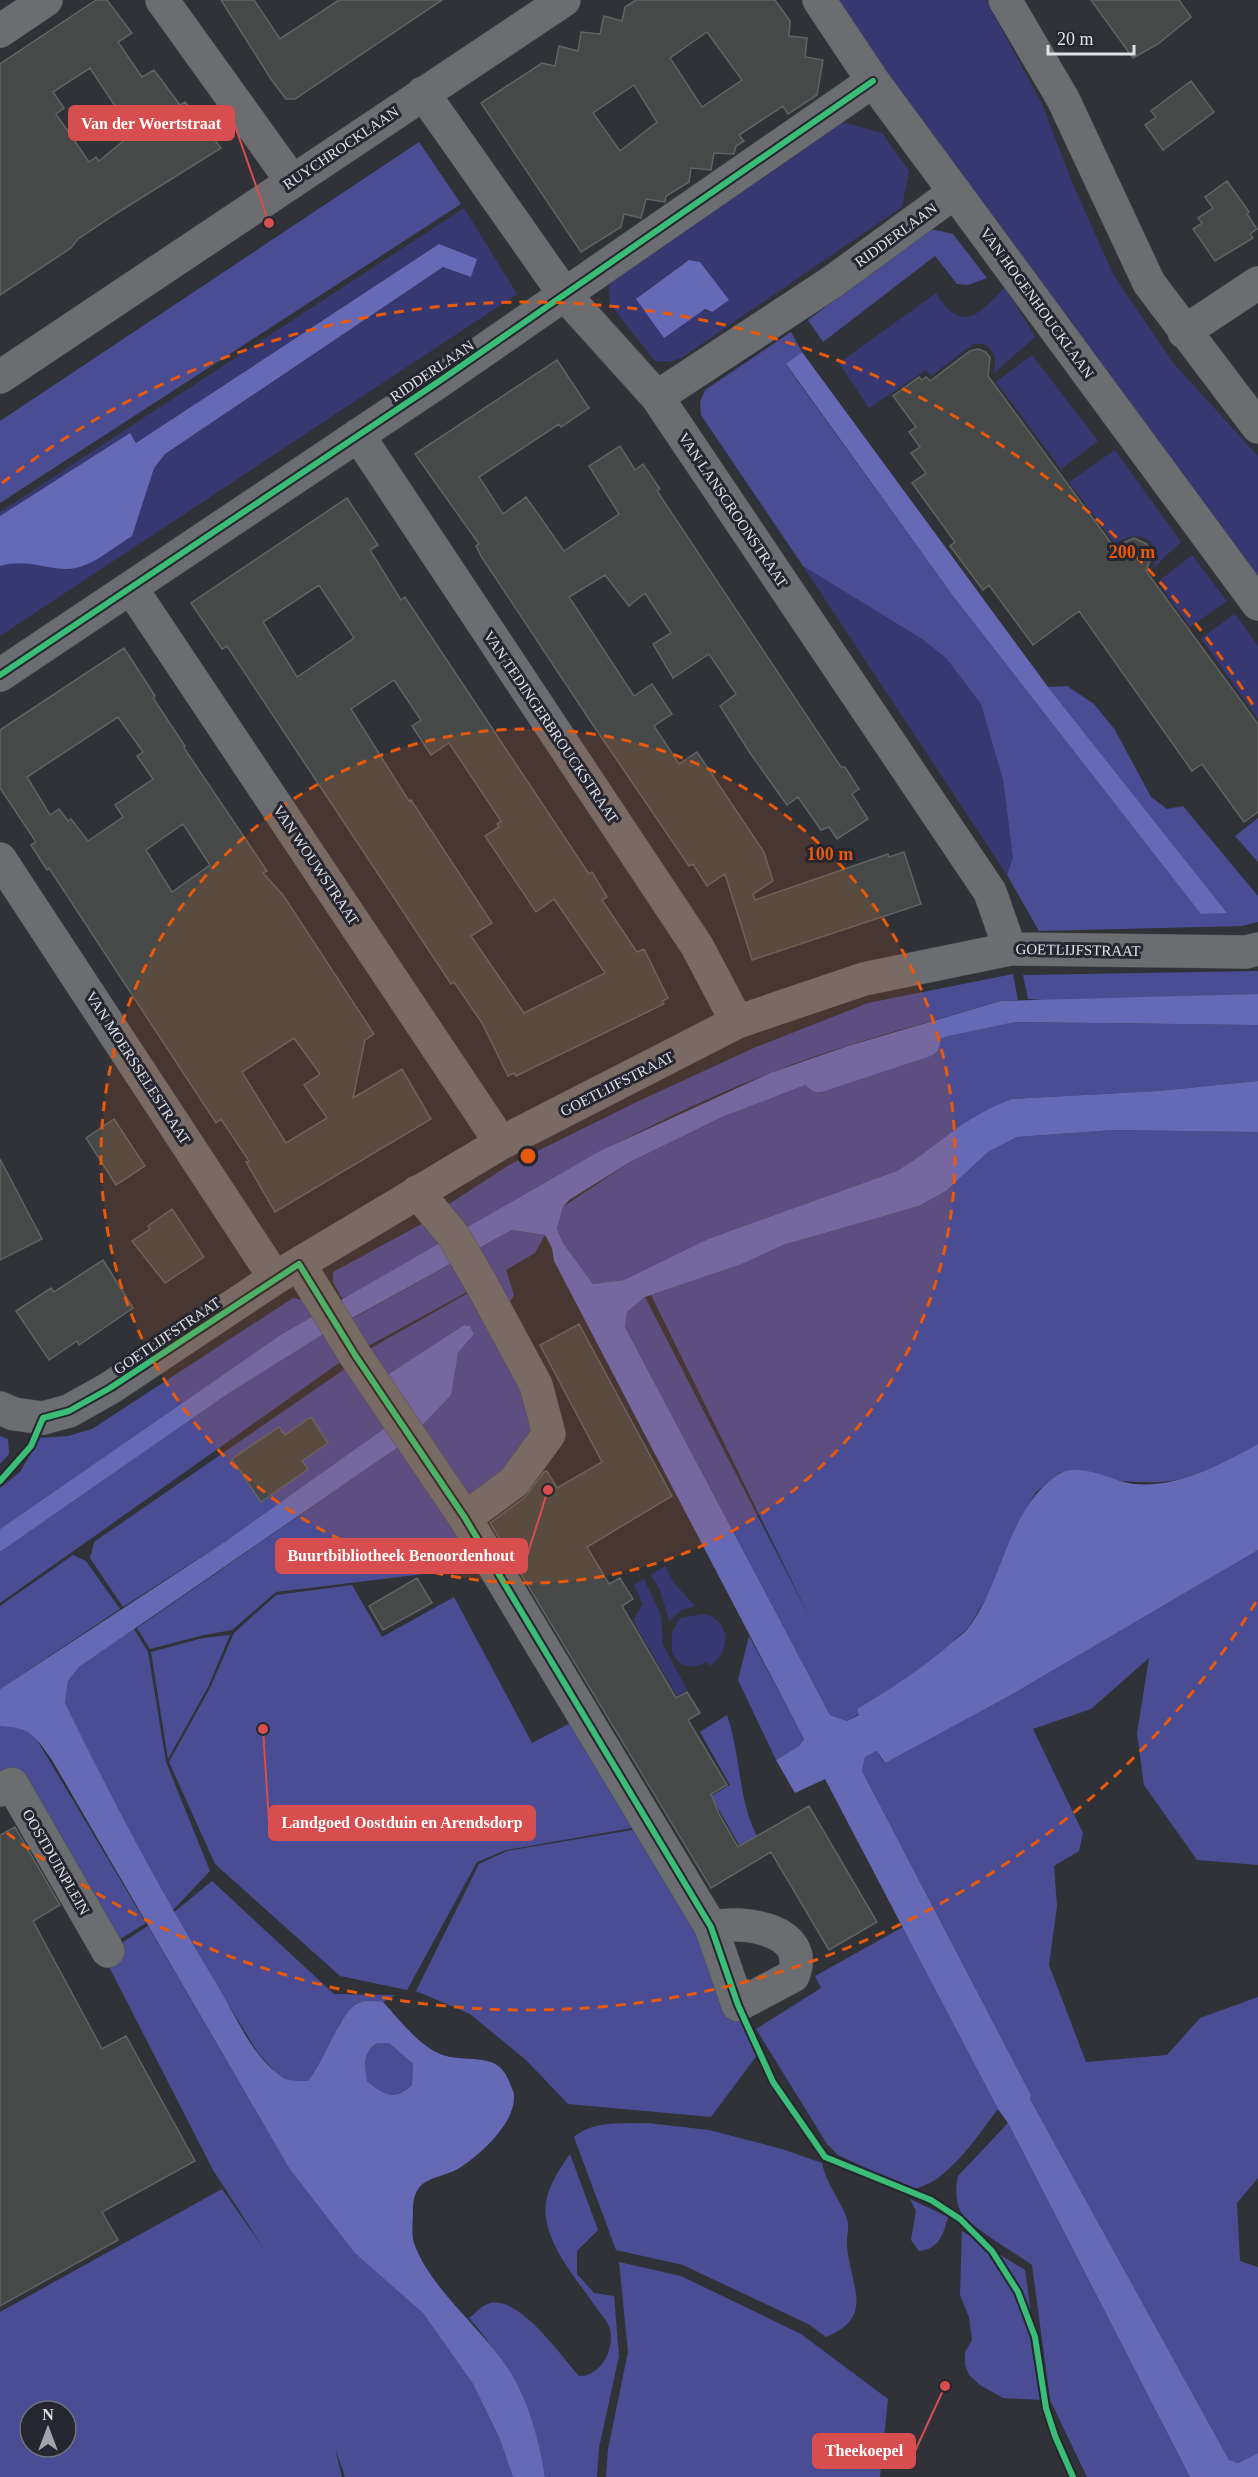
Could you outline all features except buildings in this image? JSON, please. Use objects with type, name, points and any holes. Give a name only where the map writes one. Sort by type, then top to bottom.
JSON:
[{"type":"street","points":[[0,31],[46,0]]},
{"type":"street","points":[[162,0],[292,180]]},
{"type":"street","name":"RUYCHROCKLAAN","points":[[0,377],[564,0]]},
{"type":"street","name":"VAN HOGENHOUCKLAAN","points":[[819,0],[873,81],[1258,604]]},
{"type":"street","points":[[1005,0],[1063,99],[1149,283],[1258,427]]},
{"type":"street","name":"RIDDERLAAN","points":[[0,675],[565,295],[873,81]]},
{"type":"street","name":"VAN LANSCROONSTRAAT","points":[[423,93],[565,295],[657,397],[990,892],[1010,949]]},
{"type":"street","name":"RIDDERLAAN","points":[[657,397],[832,282],[955,192]]},
{"type":"street","points":[[1185,332],[1258,283]]},
{"type":"street","name":"VAN TEDINGERBROUCKSTRAAT","points":[[358,435],[697,946],[737,1022]]},
{"type":"street","name":"VAN WOUWSTRAAT","points":[[131,588],[501,1143]]},
{"type":"street","name":"VAN MOERSSELESTRAAT","points":[[0,859],[296,1277],[341,1331],[394,1414],[414,1440],[465,1518],[711,1927]]},
{"type":"street","name":"GOETLIJFSTRAAT","points":[[0,1408],[14,1414],[43,1418],[69,1411],[296,1277],[417,1192],[501,1143],[737,1022],[864,979],[1010,949],[1246,952],[1258,950]]},
{"type":"street","points":[[417,1192],[467,1259],[536,1385],[549,1434],[514,1482],[465,1518]]},
{"type":"street","name":"OOSTDUINPLEIN","points":[[0,1790],[12,1784],[108,1951]]},
{"type":"shaded area","points":[[833,0],[986,0],[1042,104],[1074,187],[1114,276],[1174,364],[1258,456],[1258,591]]},
{"type":"shaded area","points":[[839,121],[882,133],[909,171],[902,207],[681,358],[670,362],[655,361],[610,304],[609,287],[615,275]],"holes":[[[689,260],[700,262],[712,312],[637,299]]]},
{"type":"shaded area","points":[[419,142],[461,204],[0,503],[0,421]]},
{"type":"shaded area","points":[[464,208],[517,294],[0,636],[0,566],[17,561],[65,569],[146,490],[154,467],[165,454],[443,267],[439,244],[136,443],[130,433],[0,516],[0,512]]},
{"type":"shaded area","points":[[931,229],[953,234],[987,278],[968,285],[957,284],[935,256],[823,342],[808,320]]},
{"type":"shaded area","points":[[1005,287],[1035,337],[993,374],[995,361],[991,350],[984,344],[973,344],[931,376],[926,370],[869,408],[839,363],[936,293],[945,306],[954,314],[962,317],[978,312]]},
{"type":"shaded area","points":[[791,332],[802,352],[786,365],[953,596],[1201,913],[1226,912],[1048,687],[1067,686],[1094,704],[1115,730],[1151,797],[1167,809],[1183,806],[1258,896],[1258,922],[1242,926],[1039,931],[1007,875],[1013,858],[1003,780],[981,704],[946,658],[922,639],[803,566],[701,415],[700,402],[705,390]]},
{"type":"shaded area","points":[[1032,355],[1098,441],[1061,469],[996,382]]},
{"type":"shaded area","points":[[1115,450],[1181,542],[1152,569],[1155,550],[1152,543],[1147,539],[1132,537],[1115,544],[1069,482]]},
{"type":"shaded area","points":[[1192,555],[1227,601],[1190,627],[1158,582]]},
{"type":"shaded area","points":[[803,566],[922,639],[946,658],[981,704],[1003,780],[1013,858],[1007,875]]},
{"type":"shaded area","points":[[1235,614],[1258,646],[1258,719],[1201,638]]},
{"type":"shaded area","points":[[1258,818],[1258,862],[1235,836]]},
{"type":"shaded area","points":[[1258,971],[1258,994],[1059,1001],[1028,999],[1023,975]]},
{"type":"shaded area","points":[[1013,974],[1018,1000],[1001,1001],[856,1043],[798,1062],[730,1089],[613,1146],[463,1231],[446,1206],[509,1165],[756,1047],[868,1003]]},
{"type":"shaded area","points":[[1014,1022],[1258,1025],[1258,1081],[1158,1091],[1012,1099],[979,1114],[897,1171],[708,1239],[624,1280],[593,1284],[563,1243],[557,1229],[563,1207],[630,1162],[722,1117],[872,1059],[949,1036]]},
{"type":"shaded area","points":[[1113,1130],[1258,1132],[1258,1444],[1208,1471],[1172,1481],[1135,1482],[1061,1472],[1036,1492],[1022,1516],[989,1593],[969,1627],[921,1670],[857,1709],[859,1714],[847,1721],[830,1715],[625,1327],[627,1312],[645,1297],[810,1618],[651,1295],[742,1264],[783,1245],[919,1206],[946,1191],[988,1152],[1017,1137]]},
{"type":"shaded area","points":[[427,1221],[441,1244],[343,1300],[333,1282],[333,1272]]},
{"type":"shaded area","points":[[512,1230],[545,1235],[535,1253],[506,1270],[514,1295],[501,1318],[487,1281],[363,1349],[348,1321]]},
{"type":"shaded area","points":[[482,1285],[548,1434],[465,1517],[483,1548],[440,1572],[276,1592],[232,1630],[150,1649],[137,1628],[407,1441],[455,1366],[458,1353],[474,1334],[470,1326],[464,1325],[381,1379],[364,1352]]},
{"type":"shaded area","points":[[293,1298],[302,1300],[315,1315],[282,1334],[0,1529],[0,1488],[20,1472],[40,1438],[68,1436],[92,1429]]},
{"type":"shaded area","points":[[325,1333],[346,1358],[0,1603],[0,1552],[229,1393]]},
{"type":"shaded area","points":[[352,1364],[392,1423],[226,1541],[123,1607],[90,1558],[94,1542]]},
{"type":"shaded area","points":[[0,1436],[8,1439],[9,1454],[0,1464]]},
{"type":"shaded area","points":[[1258,1550],[1258,1865],[1197,1860],[1144,1785],[1137,1733],[1149,1658],[1091,1709],[1033,1729],[1083,1833],[1079,1851],[1054,1866],[1057,1906],[1049,1965],[1086,2062],[1167,2055],[1200,2018],[1258,1997],[1258,2178],[1237,2203],[1240,2261],[1258,2267],[1258,2453],[1238,2463],[1229,2460],[1030,2099],[1031,2095],[862,1771],[865,1757],[877,1751],[884,1763],[1011,1695]]},
{"type":"shaded area","points":[[73,1555],[86,1561],[120,1609],[0,1689],[0,1606]]},
{"type":"shaded area","points":[[665,1566],[674,1583],[695,1606],[682,1610],[669,1621],[660,1590],[651,1575]]},
{"type":"shaded area","points":[[644,1579],[661,1615],[663,1645],[687,1690],[677,1696],[633,1621],[643,1604],[634,1585]]},
{"type":"shaded area","points":[[352,1585],[382,1637],[454,1597],[532,1743],[584,1716],[649,1825],[506,1850],[477,1862],[407,1990],[340,1976],[215,1864],[169,1762],[210,1688],[234,1633],[276,1595]]},
{"type":"shaded area","points":[[704,1614],[713,1617],[724,1630],[724,1646],[721,1654],[709,1666],[706,1662],[691,1667],[683,1665],[672,1653],[672,1632],[680,1618]]},
{"type":"shaded area","points":[[134,1629],[148,1652],[166,1762],[210,1871],[172,1911],[126,1828],[65,1704],[68,1681],[79,1667]]},
{"type":"shaded area","points":[[230,1635],[208,1687],[168,1759],[151,1652],[203,1638]]},
{"type":"shaded area","points":[[749,1636],[804,1739],[799,1746],[776,1760],[738,1680]]},
{"type":"shaded area","points":[[727,1715],[747,1811],[760,1842],[743,1852],[711,1796],[730,1785],[700,1732]]},
{"type":"shaded area","points":[[0,1726],[21,1727],[34,1735],[146,1923],[101,1951],[0,1786]]},
{"type":"shaded area","points":[[650,1827],[711,1927],[761,2050],[711,2117],[568,2104],[526,2060],[470,2014],[416,1991],[479,1864],[507,1851]]},
{"type":"shaded area","points":[[212,1881],[334,1994],[395,1995],[383,2002],[360,2002],[340,2023],[320,2068],[308,2081],[291,2081],[278,2075],[258,2053],[173,1913]]},
{"type":"shaded area","points":[[148,1926],[289,2168],[318,2203],[423,2313],[473,2384],[499,2437],[513,2477],[345,2477],[335,2448],[342,2477],[0,2477],[0,2312],[222,2189],[264,2249],[213,2170],[103,1955]]},
{"type":"shaded area","points":[[903,1927],[998,2109],[971,2145],[949,2169],[924,2186],[911,2189],[838,2155],[827,2144],[756,2029],[821,1988],[815,1976]]},
{"type":"shaded area","points":[[377,2043],[389,2043],[413,2064],[412,2085],[406,2090],[394,2095],[389,2094],[378,2090],[367,2081],[365,2064],[367,2055]]},
{"type":"shaded area","points":[[648,2123],[709,2130],[782,2149],[822,2163],[848,2223],[847,2247],[856,2300],[851,2320],[841,2329],[826,2337],[810,2325],[683,2265],[616,2250],[574,2137],[599,2125]]},
{"type":"shaded area","points":[[1008,2123],[1190,2477],[1087,2477],[1050,2400],[1032,2265],[970,2222],[961,2212],[957,2202],[958,2176]]},
{"type":"shaded area","points":[[570,2154],[598,2230],[577,2251],[577,2274],[594,2293],[614,2296],[619,2356],[599,2448],[597,2477],[545,2477],[535,2433],[519,2392],[496,2353],[469,2318],[488,2304],[499,2303],[512,2307],[538,2328],[579,2376],[593,2372],[604,2361],[610,2345],[609,2326],[559,2253],[546,2217],[549,2192]]},
{"type":"shaded area","points":[[910,2199],[948,2217],[939,2240],[926,2250],[919,2251],[911,2240],[916,2211]]},
{"type":"shaded area","points":[[962,2231],[1025,2270],[1043,2400],[1003,2398],[980,2385],[969,2375],[965,2365],[965,2352],[972,2340],[969,2317],[960,2295]]},
{"type":"shaded area","points":[[619,2262],[681,2276],[801,2334],[888,2399],[880,2477],[606,2477],[608,2449],[628,2352]]},
{"type":"water","points":[[439,244],[477,259],[471,277],[443,267],[165,454],[154,468],[132,536],[83,566],[65,569],[18,563],[0,566],[0,516],[130,433],[136,443]]},
{"type":"water","points":[[689,260],[700,262],[729,300],[712,312],[705,309],[664,338],[636,299]]},
{"type":"water","points":[[802,352],[1048,687],[1227,913],[1201,914],[953,596],[786,364]]},
{"type":"water","points":[[1258,994],[1258,1025],[1015,1022],[949,1036],[872,1059],[722,1117],[630,1162],[569,1200],[563,1207],[557,1229],[563,1243],[593,1284],[624,1280],[708,1239],[897,1171],[979,1114],[1012,1099],[1158,1091],[1258,1081],[1258,1132],[1113,1130],[1017,1137],[988,1152],[946,1191],[919,1206],[783,1245],[742,1264],[645,1297],[627,1312],[625,1327],[830,1715],[847,1721],[859,1715],[857,1709],[917,1671],[968,1629],[991,1587],[1017,1524],[1028,1505],[1042,1488],[1059,1474],[1076,1470],[1134,1484],[1167,1482],[1183,1479],[1214,1467],[1258,1444],[1258,1550],[1011,1695],[885,1763],[877,1751],[865,1757],[862,1771],[1031,2095],[1030,2099],[1229,2460],[1238,2463],[1258,2453],[1258,2477],[1190,2477],[1008,2123],[998,2109],[825,1779],[795,1793],[776,1760],[799,1746],[804,1739],[554,1261],[552,1248],[545,1235],[512,1230],[325,1333],[229,1393],[0,1552],[0,1529],[282,1334],[600,1151],[770,1073],[848,1046],[1001,1001]]},
{"type":"water","points":[[464,1325],[470,1326],[474,1334],[458,1353],[451,1395],[407,1441],[79,1667],[68,1681],[65,1703],[120,1812],[178,1918],[252,2045],[268,2066],[281,2077],[308,2081],[352,2007],[368,2001],[383,2002],[416,2038],[432,2050],[449,2057],[487,2061],[503,2070],[514,2094],[509,2117],[487,2146],[469,2161],[453,2171],[429,2180],[417,2190],[414,2199],[413,2235],[414,2243],[432,2276],[498,2354],[516,2382],[532,2422],[545,2477],[513,2477],[499,2437],[473,2384],[423,2313],[355,2253],[289,2168],[52,1760],[31,1734],[19,1729],[0,1726],[0,1689],[226,1541],[392,1423],[381,1379]],"holes":[[[377,2043],[389,2043],[413,2064],[412,2085],[394,2095],[378,2090],[367,2081],[366,2060],[369,2051]]]},
{"type":"waterway","points":[[819,1077],[925,1042]]},
{"type":"cycle path","points":[[0,675],[441,380],[873,81]]},
{"type":"cycle path","points":[[0,1481],[31,1446],[43,1418],[69,1411],[110,1388],[299,1264],[355,1355],[465,1518],[711,1927],[738,2005],[773,2082],[825,2157],[931,2200],[960,2219],[992,2251],[1018,2292],[1035,2337],[1046,2408],[1055,2436],[1073,2477]]},
{"type":"place","name":"Van der Woertstraat","points":[[269,223]]},
{"type":"place","name":"Buurtbibliotheek Benoordenhout","points":[[548,1490]]},
{"type":"place","name":"Landgoed Oostduin en Arendsdorp","points":[[263,1729]]},
{"type":"place","name":"Theekoepel","points":[[945,2386]]}]
